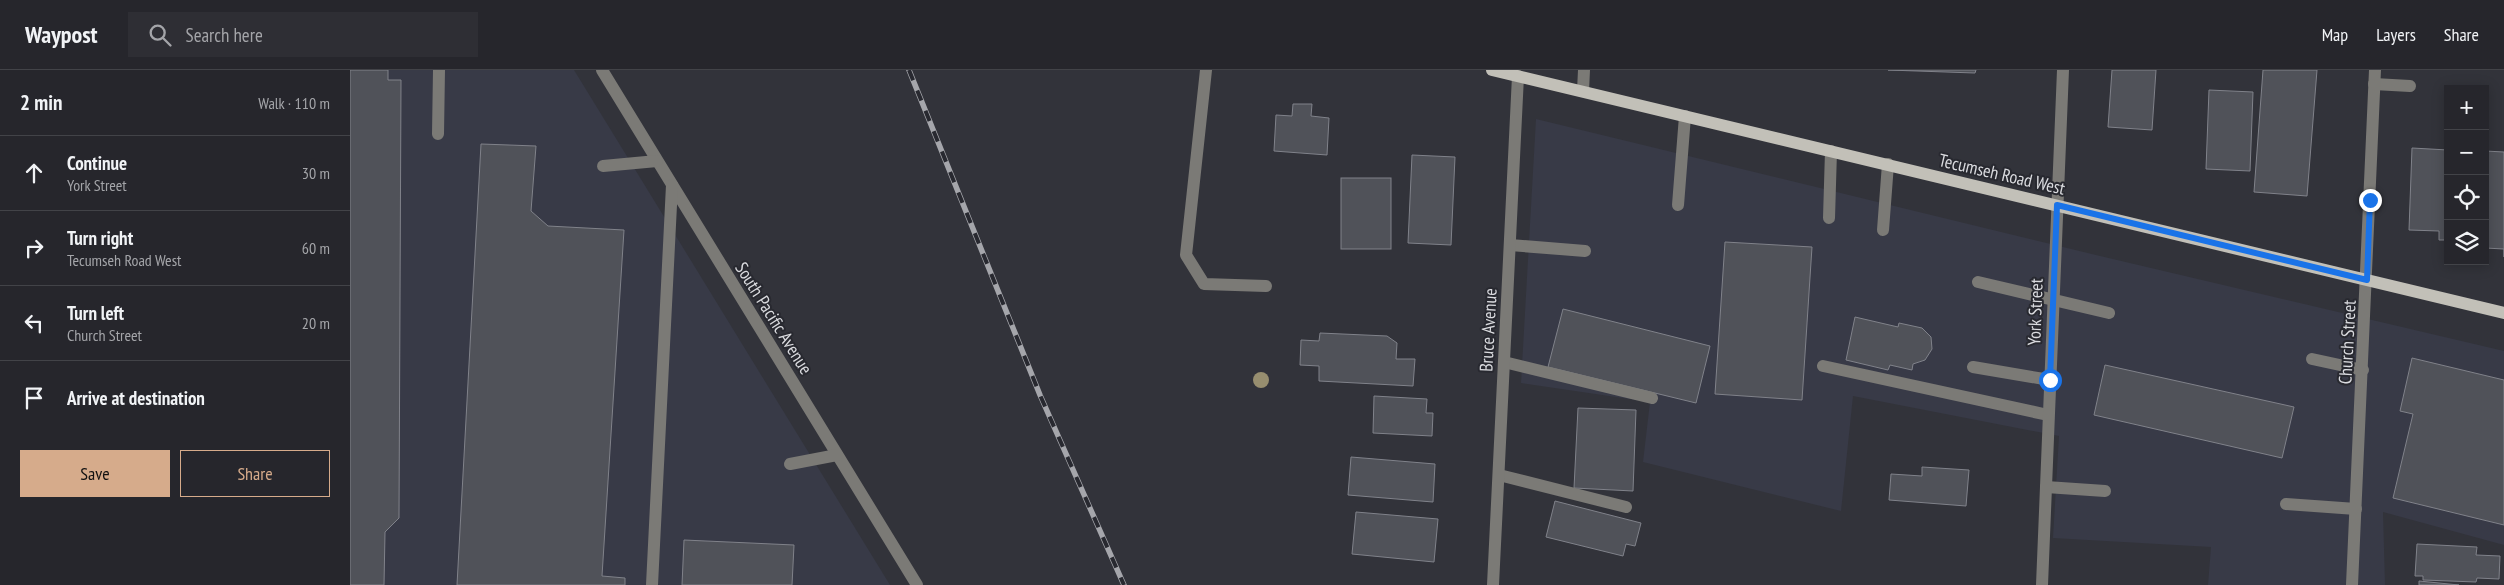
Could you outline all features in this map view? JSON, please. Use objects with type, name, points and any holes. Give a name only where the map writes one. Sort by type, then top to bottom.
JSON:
[{"type":"main road","name":"Tecumseh Road West","points":[[1492,70],[2504,313]]},
{"type":"street","points":[[438,134],[439,70]]},
{"type":"street","name":"South Pacific Avenue","points":[[602,70],[917,585]]},
{"type":"street","points":[[1206,70],[1186,255],[1204,284],[1266,286]]},
{"type":"street","points":[[1583,91],[1584,70]]},
{"type":"street","name":"York Street","points":[[2042,585],[2063,70]]},
{"type":"street","name":"Church Street","points":[[2352,585],[2375,70]]},
{"type":"street","name":"Bruce Avenue","points":[[1493,585],[1518,76]]},
{"type":"street","points":[[2374,84],[2410,86]]},
{"type":"street","points":[[1678,205],[1685,116]]},
{"type":"street","points":[[1829,218],[1831,151]]},
{"type":"street","points":[[603,166],[657,161]]},
{"type":"street","points":[[1884,230],[1888,164]]},
{"type":"street","points":[[652,585],[672,185]]},
{"type":"street","points":[[1510,245],[1585,251]]},
{"type":"street","points":[[1978,282],[2109,313]]},
{"type":"street","points":[[2312,359],[2363,370]]},
{"type":"street","points":[[1504,362],[1652,398]]},
{"type":"street","points":[[1823,366],[2048,415]]},
{"type":"street","points":[[1973,367],[2050,380]]},
{"type":"street","points":[[790,464],[838,455]]},
{"type":"street","points":[[1499,475],[1626,507]]},
{"type":"street","points":[[2046,487],[2105,491]]},
{"type":"street","points":[[2286,504],[2356,509]]},
{"type":"shaded area","points":[[350,70],[574,70],[890,585],[350,585]]},
{"type":"shaded area","points":[[1536,119],[2100,256],[2504,351],[2504,545],[2383,512],[2385,585],[2208,585],[2211,547],[2053,538],[2059,436],[1853,396],[1841,511],[1643,462],[1650,402],[1521,383]]},
{"type":"building","points":[[350,70],[388,70],[388,80],[401,80],[399,518],[385,532],[384,585],[350,585]]},
{"type":"building","points":[[1888,70],[1976,70],[1975,73]]},
{"type":"building","points":[[2112,70],[2156,70],[2152,130],[2108,127]]},
{"type":"building","points":[[2263,70],[2317,70],[2307,196],[2254,192]]},
{"type":"building","points":[[2209,90],[2253,92],[2250,171],[2206,169]]},
{"type":"building","points":[[1293,104],[1312,104],[1311,116],[1329,118],[1327,155],[1274,151],[1276,115],[1292,116]]},
{"type":"building","points":[[481,144],[536,146],[531,211],[548,226],[624,230],[602,576],[625,578],[625,585],[457,585]]},
{"type":"building","points":[[2412,148],[2444,150],[2444,240],[2439,240],[2439,231],[2409,230]]},
{"type":"building","points":[[2489,151],[2504,152],[2504,249],[2489,248]]},
{"type":"building","points":[[1412,155],[1455,157],[1451,245],[1408,243]]},
{"type":"building","points":[[1341,178],[1391,178],[1391,249],[1341,249]]},
{"type":"building","points":[[1725,242],[1812,247],[1802,400],[1715,394]]},
{"type":"building","points":[[1563,309],[1710,346],[1696,403],[1548,367]]},
{"type":"building","points":[[1855,317],[1898,327],[1899,323],[1922,328],[1931,337],[1932,349],[1925,360],[1913,364],[1912,370],[1890,365],[1888,370],[1846,360]]},
{"type":"building","points":[[1320,333],[1387,336],[1397,343],[1396,359],[1415,359],[1413,386],[1319,381],[1319,366],[1300,365],[1301,340],[1319,341]]},
{"type":"building","points":[[2412,358],[2504,380],[2504,525],[2393,498],[2413,414],[2400,411]]},
{"type":"building","points":[[2105,365],[2294,407],[2282,458],[2094,415]]},
{"type":"building","points":[[1374,396],[1427,399],[1426,413],[1433,413],[1432,436],[1373,433]]},
{"type":"building","points":[[1578,408],[1636,410],[1633,491],[1574,488]]},
{"type":"building","points":[[1351,457],[1435,464],[1433,502],[1348,495]]},
{"type":"building","points":[[1922,467],[1969,470],[1966,506],[1889,500],[1891,474],[1922,476]]},
{"type":"building","points":[[1555,501],[1641,523],[1635,546],[1626,544],[1623,556],[1546,537]]},
{"type":"building","points":[[1356,512],[1438,519],[1434,562],[1352,554]]},
{"type":"building","points":[[684,540],[794,545],[792,585],[682,585]]},
{"type":"building","points":[[2417,544],[2477,547],[2476,555],[2500,556],[2499,579],[2477,578],[2476,582],[2423,580],[2423,576],[2415,576]]},
{"type":"building","points":[[2419,581],[2459,585],[2419,585]]},
{"type":"railway","points":[[909,70],[1040,395],[1124,585]]},
{"type":"route","points":[[2050,380],[2057,205],[2367,280],[2370,200]]}]
